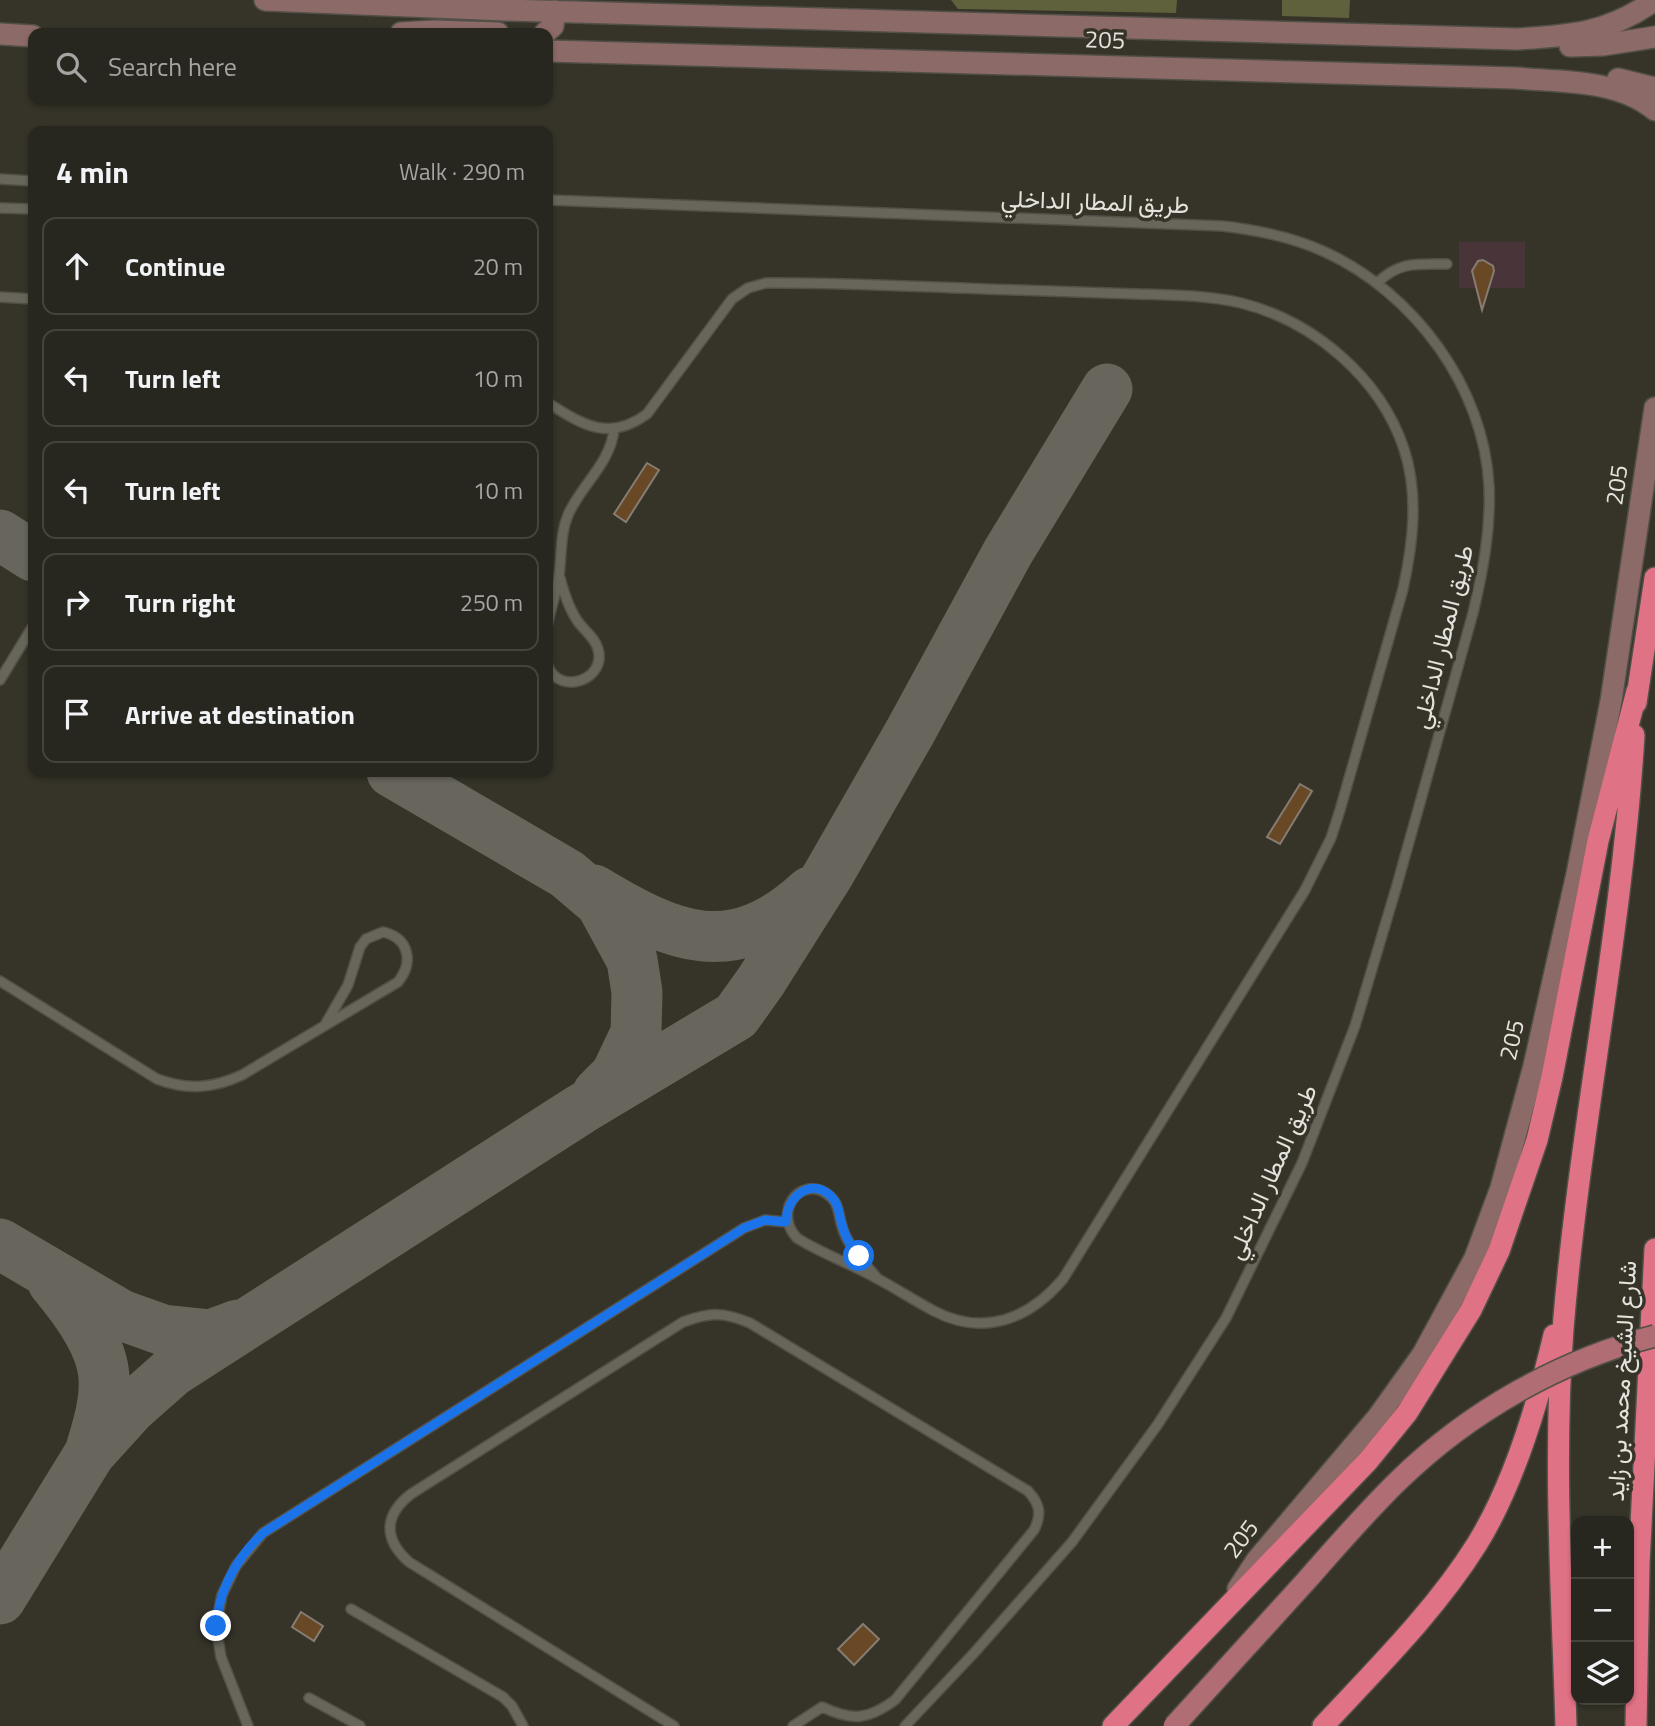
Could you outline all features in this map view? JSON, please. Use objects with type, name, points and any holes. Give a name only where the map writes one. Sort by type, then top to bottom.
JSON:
[{"type":"highway","points":[[1566,1726],[1558,1436],[1561,1354],[1570,1264],[1622,864],[1637,691],[1655,578]]},
{"type":"highway","points":[[1113,1726],[1368,1461],[1407,1413],[1446,1353],[1487,1279],[1522,1184],[1545,1109],[1598,841],[1637,691]]},
{"type":"highway","name":"شارع الشيخ محمد بن زايد","points":[[1636,1726],[1639,1564],[1655,1249]]},
{"type":"highway","points":[[1322,1726],[1435,1602],[1477,1543],[1509,1478],[1532,1411],[1570,1264]]},
{"type":"main road","points":[[1174,1726],[1361,1519],[1400,1479],[1441,1443],[1485,1412],[1537,1381],[1586,1359],[1655,1336]]},
{"type":"street","name":"205","points":[[265,0],[513,5],[555,11],[590,6],[1517,40],[1569,36],[1595,30],[1624,20],[1655,0]]},
{"type":"street","points":[[551,28],[555,11]]},
{"type":"street","points":[[0,34],[28,36]]},
{"type":"street","points":[[1517,40],[1579,46],[1655,37]]},
{"type":"street","name":"205","points":[[553,51],[1515,78],[1617,90],[1636,97],[1655,110]]},
{"type":"street","points":[[1515,78],[1594,75],[1655,88]]},
{"type":"street","name":"205","points":[[1231,1606],[1241,1584],[1257,1560],[1378,1417],[1423,1354],[1475,1258],[1502,1188],[1534,1066],[1611,701],[1655,408]]},
{"type":"lane","points":[[0,179],[28,181]]},
{"type":"lane","name":"طريق المطار الداخلي","points":[[553,201],[1222,226],[1274,234],[1300,242],[1348,264],[1400,301],[1448,361],[1468,400],[1482,441],[1487,473],[1489,526],[1483,571],[1473,613],[1397,885],[1354,1026],[1302,1163],[1226,1318],[1158,1424],[1072,1542],[905,1726]]},
{"type":"lane","points":[[0,208],[28,209]]},
{"type":"lane","points":[[1377,284],[1385,275],[1400,267],[1447,264]]},
{"type":"lane","points":[[553,405],[585,425],[614,429],[627,426],[647,414],[732,299],[748,288],[766,283],[1170,295],[1240,303],[1270,312],[1296,325],[1348,362],[1371,387],[1404,448],[1413,516],[1411,552],[1403,589],[1331,838],[1305,890],[1063,1279],[1047,1298],[1028,1312],[1005,1320],[981,1323],[957,1320],[936,1312],[877,1278],[806,1244],[790,1231],[786,1222],[786,1210],[792,1199],[801,1192],[813,1189],[825,1192],[834,1199],[851,1246],[877,1278]]},
{"type":"lane","points":[[0,297],[28,299]]},
{"type":"lane","points":[[553,602],[559,576],[563,531],[574,503],[607,455],[614,429]]},
{"type":"lane","points":[[553,675],[561,681],[573,683],[586,680],[600,660],[594,639],[572,611],[559,576]]},
{"type":"lane","points":[[0,680],[28,634]]},
{"type":"lane","points":[[0,981],[157,1079],[184,1087],[214,1086],[228,1082],[325,1026],[398,982],[408,963],[404,945],[399,938],[383,932],[366,939],[356,956],[348,985],[325,1026]]},
{"type":"lane","points":[[248,1726],[221,1657],[216,1626],[222,1595],[236,1566],[258,1538],[275,1524],[744,1228],[765,1220],[786,1222]]},
{"type":"lane","points":[[674,1726],[409,1562],[397,1551],[390,1535],[391,1519],[398,1504],[411,1494],[683,1322],[705,1314],[729,1314],[750,1323],[1028,1491],[1037,1500],[1040,1511],[1034,1530],[895,1700],[879,1712],[860,1717],[840,1716],[822,1707],[796,1725]]},
{"type":"lane","points":[[351,1609],[503,1697],[512,1706],[523,1726]]},
{"type":"lane","points":[[309,1698],[360,1726]]},
{"type":"shaded area","points":[[1459,242],[1525,242],[1525,288],[1459,288]]},
{"type":"green space","points":[[951,0],[1177,0],[1176,13],[958,9]]},
{"type":"green space","points":[[1282,0],[1350,0],[1349,18],[1282,16]]},
{"type":"building","points":[[1483,260],[1493,266],[1494,271],[1482,310],[1472,271],[1478,261]]},
{"type":"building","points":[[647,463],[659,470],[626,522],[614,514]]},
{"type":"building","points":[[1300,784],[1312,791],[1280,844],[1267,837]]},
{"type":"building","points":[[301,1612],[323,1626],[314,1641],[292,1627]]},
{"type":"building","points":[[863,1624],[879,1639],[854,1665],[838,1649]]},
{"type":"taxiway","points":[[0,1599],[90,1453],[130,1409],[173,1371],[581,1109],[736,1016],[828,875],[1008,552],[1107,389]]},
{"type":"taxiway","points":[[0,535],[28,553]]},
{"type":"taxiway","points":[[401,777],[567,874],[601,903],[632,960],[637,992],[636,1033],[616,1075],[598,1093]]},
{"type":"taxiway","points":[[594,890],[651,921],[677,931],[703,936],[728,936],[755,929],[782,915],[810,892]]},
{"type":"taxiway","points":[[0,1244],[121,1315],[163,1330],[211,1335],[238,1325]]},
{"type":"taxiway","points":[[53,1282],[86,1326],[102,1364],[104,1396],[90,1453]]},
{"type":"route","points":[[216,1626],[222,1595],[236,1566],[253,1543],[275,1524],[744,1228],[765,1220],[786,1222],[786,1210],[792,1199],[801,1192],[813,1189],[825,1192],[834,1199],[845,1235],[859,1256]]}]
